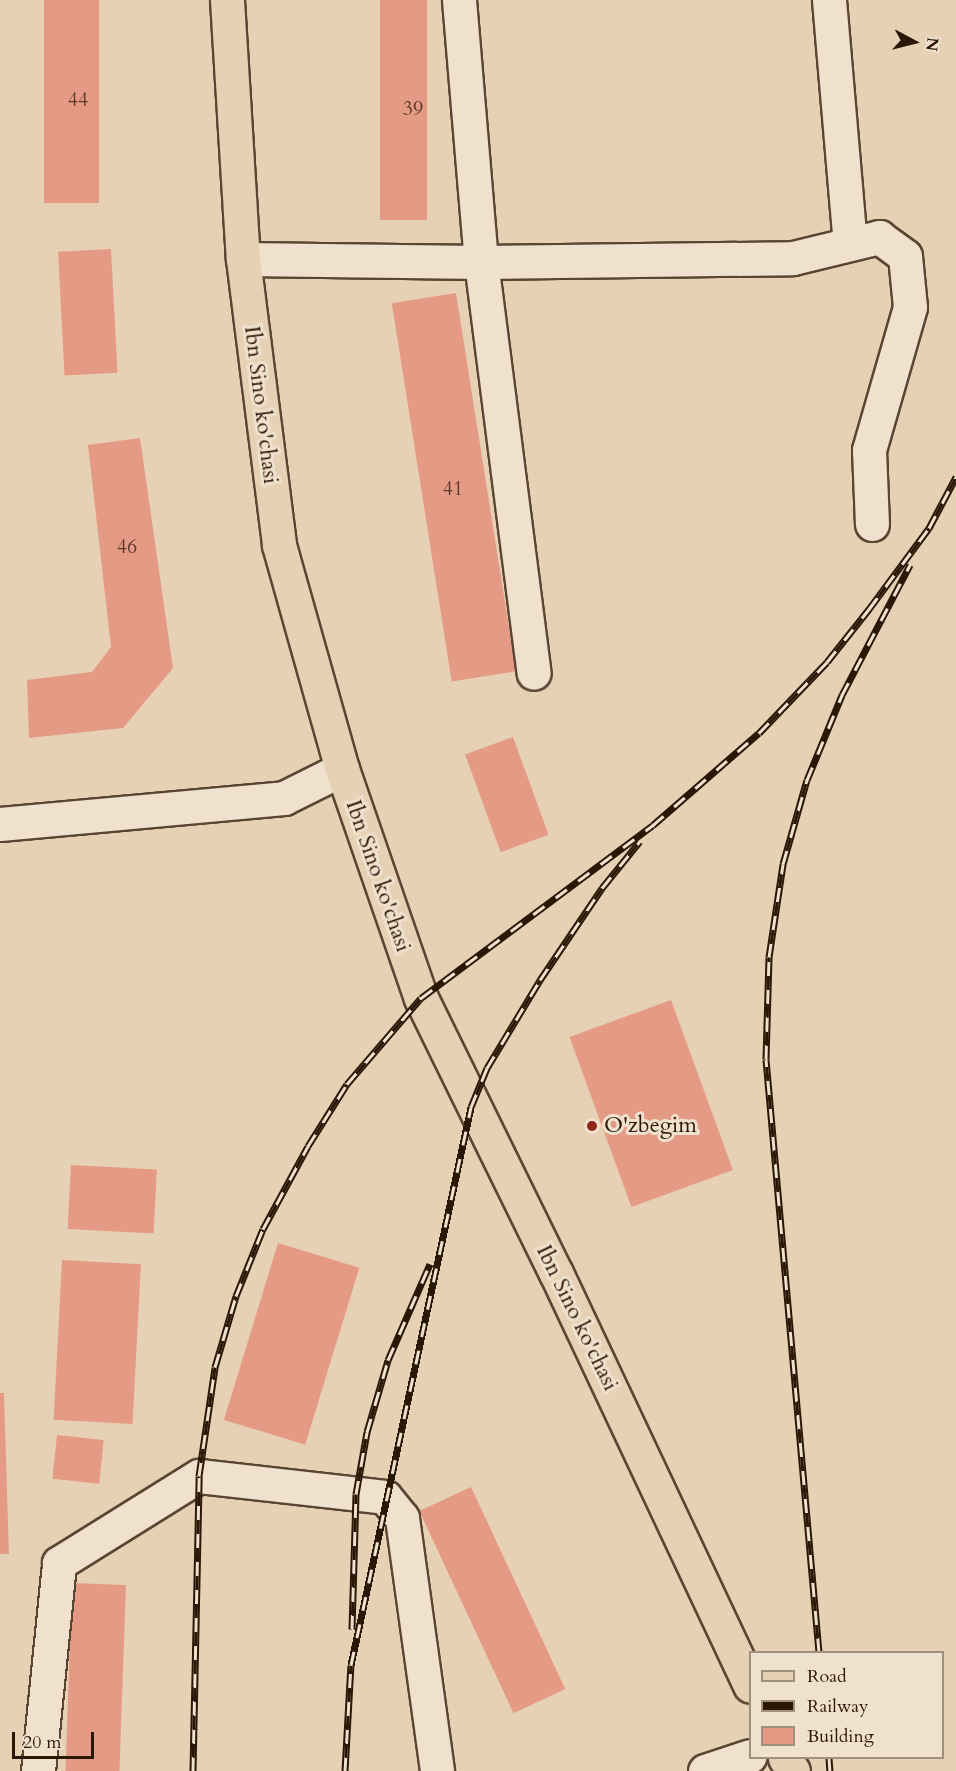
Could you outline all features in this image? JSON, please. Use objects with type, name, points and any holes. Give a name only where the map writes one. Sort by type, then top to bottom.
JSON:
[{"type":"main road","name":"Ibn Sino ko'chasi","points":[[227,0],[243,259],[279,545],[342,769],[421,999],[556,1273],[749,1684]]},
{"type":"street","points":[[459,0],[481,262],[534,673]]},
{"type":"street","points":[[829,0],[850,243]]},
{"type":"street","points":[[243,259],[481,262],[793,258],[879,237],[905,256],[910,307],[869,450],[872,524]]},
{"type":"street","points":[[0,824],[284,798],[342,769]]},
{"type":"street","points":[[38,1771],[59,1563],[199,1476],[385,1497],[402,1518],[438,1771]]},
{"type":"street","points":[[705,1771],[749,1756]]},
{"type":"building","points":[[44,0],[99,0],[99,203],[44,203]]},
{"type":"building","points":[[380,0],[427,0],[427,220],[380,220]]},
{"type":"building","points":[[111,249],[117,373],[65,376],[58,252]]},
{"type":"building","points":[[456,293],[516,671],[452,681],[392,303]]},
{"type":"building","points":[[140,438],[173,668],[123,728],[29,738],[27,680],[92,672],[111,647],[88,445]]},
{"type":"building","points":[[513,737],[549,835],[501,852],[465,754]]},
{"type":"building","points":[[671,1000],[733,1170],[631,1207],[570,1037]]},
{"type":"building","points":[[71,1165],[157,1170],[154,1233],[68,1229]]},
{"type":"building","points":[[278,1243],[359,1268],[305,1445],[224,1420]]},
{"type":"building","points":[[62,1260],[141,1264],[133,1424],[54,1420]]},
{"type":"building","points":[[0,1393],[4,1393],[9,1554],[0,1554]]},
{"type":"building","points":[[57,1435],[104,1440],[99,1484],[52,1479]]},
{"type":"building","points":[[471,1487],[565,1689],[514,1713],[419,1511]]},
{"type":"building","points":[[72,1583],[126,1585],[119,1771],[65,1771]]},
{"type":"railway","points":[[193,1771],[199,1476],[215,1367],[236,1296],[263,1229],[308,1146],[347,1084],[421,998],[653,825],[759,733],[827,662],[869,609],[929,528],[956,477]]},
{"type":"railway","points":[[819,1651],[766,1059],[769,957],[783,864],[807,780],[842,695],[910,565]]},
{"type":"railway","points":[[345,1771],[351,1665],[471,1107],[487,1068],[540,980],[602,888],[640,841]]},
{"type":"railway","points":[[352,1629],[356,1494],[367,1432],[388,1360],[430,1264]]},
{"type":"railway","points":[[829,1759],[830,1771]]},
{"type":"place","name":"O'zbegim","points":[[592,1126]]}]
